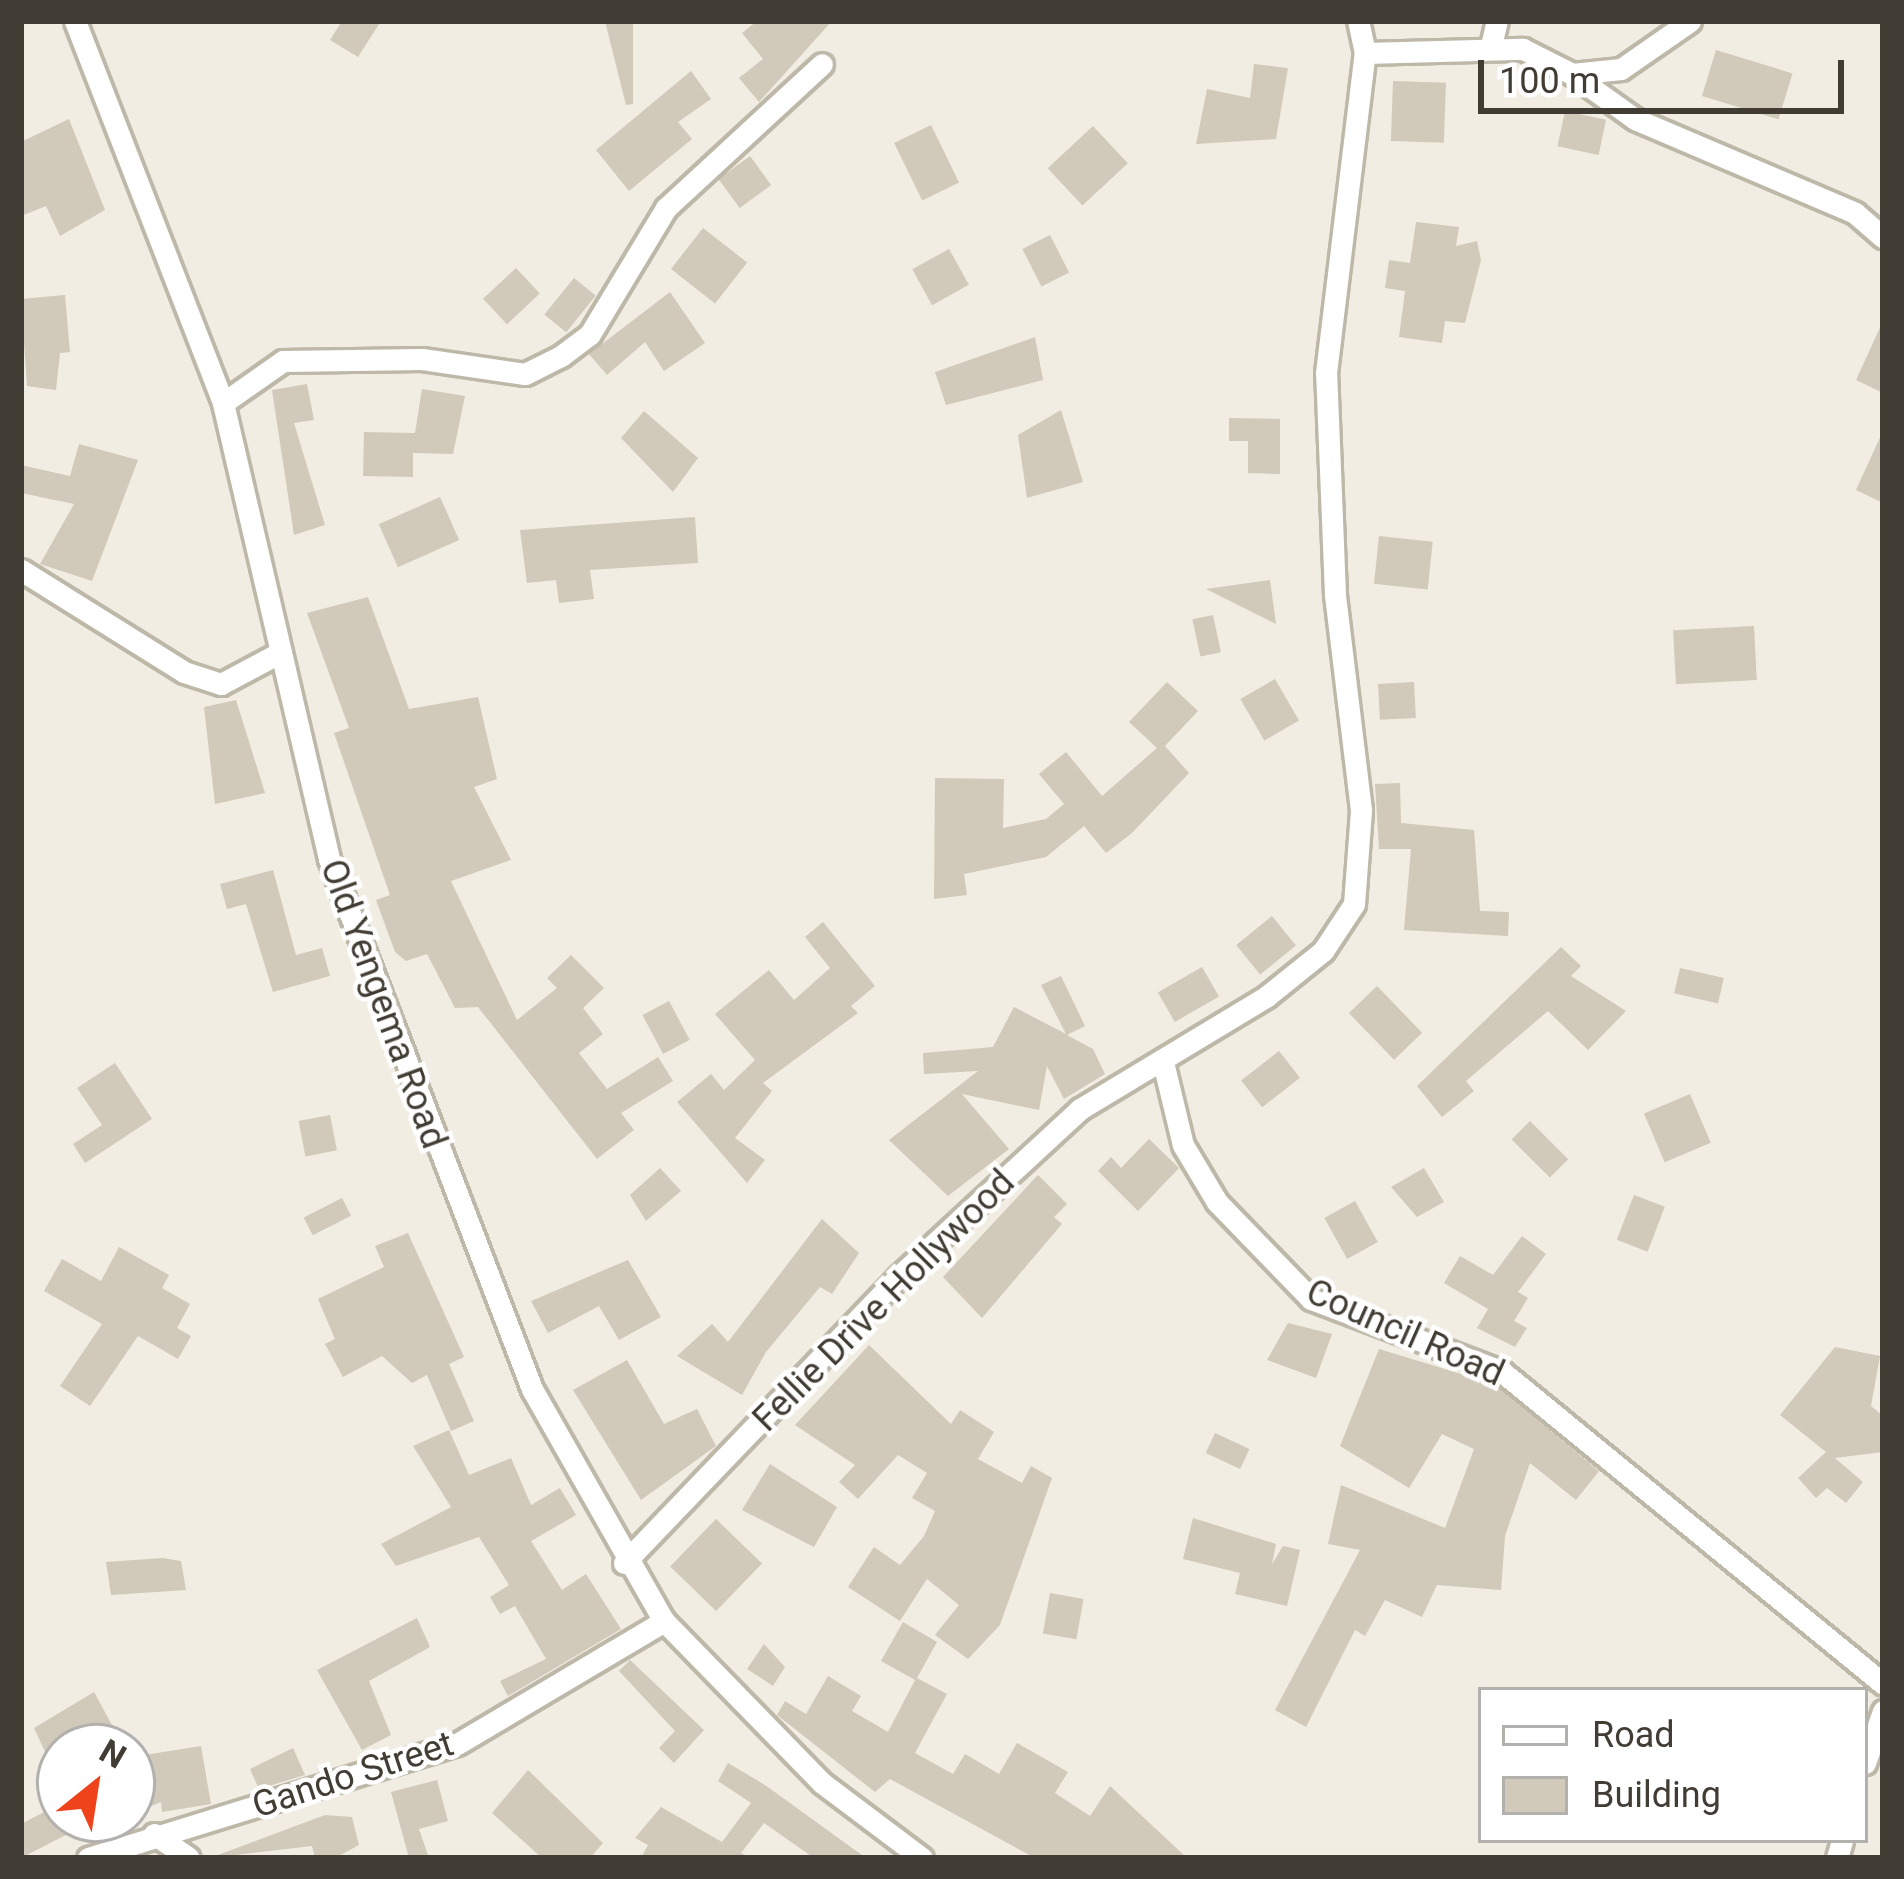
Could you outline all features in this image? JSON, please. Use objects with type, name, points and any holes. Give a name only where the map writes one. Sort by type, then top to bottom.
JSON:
[{"type":"street","name":"Old Yengema Road","points":[[75,21],[223,403],[329,859],[384,1021],[532,1389],[624,1563],[664,1621],[823,1783],[919,1857]]},
{"type":"street","points":[[1358,21],[1366,53],[1491,46],[1572,74],[1635,118],[1856,213],[1883,237]]},
{"type":"street","points":[[1491,46],[1497,21]]},
{"type":"street","points":[[1572,74],[1622,69],[1690,21]]},
{"type":"street","name":"Fellie Drive Hollywood","points":[[624,1563],[898,1276],[1064,1124],[1164,1066],[1323,951],[1354,904],[1361,810],[1335,594],[1326,317],[1366,53]]},
{"type":"street","points":[[223,403],[283,361],[422,359],[525,374],[561,356],[590,334],[666,208],[822,64]]},
{"type":"street","points":[[21,570],[100,627],[221,684],[281,652]]},
{"type":"street","name":"Council Road","points":[[1164,1066],[1183,1145],[1217,1202],[1311,1299],[1501,1371],[1883,1684]]},
{"type":"street","name":"Gando Street","points":[[156,1833],[457,1744],[664,1621]]},
{"type":"street","points":[[1868,1754],[1883,1711]]},
{"type":"street","points":[[156,1835],[188,1858]]},
{"type":"street","name":"Gando Street","points":[[88,1858],[129,1843]]},
{"type":"building","points":[[342,21],[381,21],[358,57],[330,40]]},
{"type":"building","points":[[605,21],[633,21],[633,104],[626,105]]},
{"type":"building","points":[[757,21],[832,21],[759,102],[739,78],[763,59],[742,33]]},
{"type":"building","points":[[1716,50],[1793,73],[1778,119],[1702,96]]},
{"type":"building","points":[[1254,64],[1288,68],[1276,139],[1196,144],[1207,89],[1250,98]]},
{"type":"building","points":[[691,71],[711,99],[678,122],[692,139],[629,191],[596,150]]},
{"type":"building","points":[[1393,81],[1446,83],[1444,143],[1391,141]]},
{"type":"building","points":[[1565,111],[1606,120],[1599,155],[1558,146]]},
{"type":"building","points":[[69,119],[105,210],[60,236],[46,206],[21,216],[21,142]]},
{"type":"building","points":[[931,125],[959,183],[922,200],[894,143]]},
{"type":"building","points":[[1093,126],[1128,163],[1082,206],[1048,168]]},
{"type":"building","points":[[750,156],[771,185],[740,208],[718,179]]},
{"type":"building","points":[[1416,222],[1459,227],[1456,246],[1477,241],[1481,260],[1465,323],[1445,321],[1442,343],[1399,337],[1405,291],[1385,288],[1389,260],[1410,263]]},
{"type":"building","points":[[703,228],[747,262],[715,303],[671,269]]},
{"type":"building","points":[[1050,235],[1069,272],[1041,286],[1022,249]]},
{"type":"building","points":[[949,249],[969,285],[932,305],[912,269]]},
{"type":"building","points":[[516,268],[540,294],[507,324],[483,299]]},
{"type":"building","points":[[574,278],[596,296],[566,332],[544,315]]},
{"type":"building","points":[[670,292],[705,343],[664,371],[645,342],[607,375],[589,354]]},
{"type":"building","points":[[65,295],[70,352],[60,353],[56,390],[27,386],[21,299]]},
{"type":"building","points":[[1883,321],[1883,393],[1856,380]]},
{"type":"building","points":[[1035,337],[1043,380],[946,405],[935,372]]},
{"type":"building","points":[[307,384],[314,420],[294,423],[325,525],[294,535],[272,390]]},
{"type":"building","points":[[422,389],[465,396],[453,454],[413,453],[413,477],[363,476],[364,432],[415,433]]},
{"type":"building","points":[[1061,410],[1083,482],[1027,498],[1018,435]]},
{"type":"building","points":[[644,411],[698,458],[673,492],[621,438]]},
{"type":"building","points":[[1229,418],[1280,419],[1280,474],[1248,473],[1248,441],[1229,441]]},
{"type":"building","points":[[1883,431],[1883,503],[1856,490]]},
{"type":"building","points":[[79,444],[138,460],[92,581],[40,564],[74,504],[21,493],[21,465],[70,476]]},
{"type":"building","points":[[440,497],[459,540],[398,567],[379,524]]},
{"type":"building","points":[[695,517],[698,563],[590,570],[594,599],[559,603],[556,580],[527,583],[520,530]]},
{"type":"building","points":[[1379,536],[1433,542],[1428,589],[1374,584]]},
{"type":"building","points":[[1270,580],[1276,624],[1206,589]]},
{"type":"building","points":[[368,597],[409,709],[478,697],[497,779],[474,787],[511,860],[451,881],[517,1020],[557,988],[547,978],[571,955],[604,988],[583,1008],[603,1034],[579,1053],[607,1089],[658,1057],[673,1081],[621,1113],[634,1130],[597,1159],[478,1007],[455,1008],[427,954],[406,961],[395,952],[376,900],[390,895],[334,733],[349,728],[307,613]]},
{"type":"building","points":[[1213,615],[1221,652],[1200,657],[1192,619]]},
{"type":"building","points":[[1754,626],[1757,680],[1676,684],[1673,630]]},
{"type":"building","points":[[1275,679],[1299,721],[1264,741],[1240,699]]},
{"type":"building","points":[[1167,682],[1198,711],[1165,746],[1189,773],[1132,833],[1106,853],[1084,826],[1046,857],[964,874],[967,895],[934,899],[935,778],[1004,779],[1003,828],[1046,819],[1064,804],[1039,774],[1066,752],[1102,796],[1157,748],[1129,722]]},
{"type":"building","points":[[1414,682],[1416,718],[1380,720],[1378,684]]},
{"type":"building","points":[[236,700],[265,793],[215,804],[204,707]]},
{"type":"building","points":[[1400,783],[1401,823],[1474,830],[1480,911],[1509,912],[1508,936],[1404,930],[1411,849],[1379,849],[1375,784]]},
{"type":"building","points":[[273,870],[296,955],[322,948],[330,976],[273,992],[246,904],[227,909],[220,884]]},
{"type":"building","points":[[1272,916],[1296,946],[1260,974],[1236,945]]},
{"type":"building","points":[[823,922],[875,986],[851,1006],[858,1013],[763,1083],[772,1091],[735,1138],[765,1160],[747,1183],[677,1102],[711,1074],[724,1090],[755,1060],[715,1014],[769,970],[794,1000],[830,968],[805,937]]},
{"type":"building","points":[[1561,947],[1581,966],[1571,976],[1626,1011],[1588,1050],[1548,1011],[1466,1081],[1474,1091],[1442,1117],[1417,1086]]},
{"type":"building","points":[[1202,967],[1219,996],[1175,1022],[1158,993]]},
{"type":"building","points":[[1680,968],[1724,978],[1718,1003],[1674,993]]},
{"type":"building","points":[[1061,976],[1085,1026],[1067,1035],[1093,1049],[1105,1074],[1064,1099],[1047,1066],[1039,1110],[962,1094],[1009,1149],[948,1196],[889,1140],[978,1071],[924,1074],[923,1053],[993,1047],[1014,1007],[1066,1034],[1041,985]]},
{"type":"building","points":[[1377,986],[1422,1033],[1394,1060],[1349,1013]]},
{"type":"building","points":[[669,1001],[690,1040],[663,1054],[643,1015]]},
{"type":"building","points":[[1279,1051],[1300,1078],[1262,1107],[1241,1081]]},
{"type":"building","points":[[115,1063],[152,1119],[85,1163],[73,1144],[102,1125],[77,1088]]},
{"type":"building","points":[[1690,1094],[1711,1143],[1665,1162],[1644,1114]]},
{"type":"building","points":[[330,1115],[337,1150],[305,1156],[299,1121]]},
{"type":"building","points":[[1530,1121],[1568,1159],[1550,1178],[1512,1139]]},
{"type":"building","points":[[1149,1139],[1179,1168],[1138,1211],[1098,1171],[1111,1157],[1121,1168]]},
{"type":"building","points":[[660,1168],[681,1191],[646,1221],[630,1195]]},
{"type":"building","points":[[1424,1168],[1444,1202],[1417,1217],[1391,1187]]},
{"type":"building","points":[[1038,1175],[1067,1204],[1054,1217],[1062,1224],[982,1318],[943,1277]]},
{"type":"building","points":[[1634,1195],[1665,1207],[1648,1252],[1617,1240]]},
{"type":"building","points":[[342,1198],[351,1216],[313,1235],[304,1218]]},
{"type":"building","points":[[1355,1201],[1378,1242],[1347,1259],[1324,1218]]},
{"type":"building","points":[[822,1219],[859,1253],[832,1294],[820,1287],[766,1352],[742,1395],[677,1356],[712,1324],[728,1342]]},
{"type":"building","points":[[408,1233],[464,1357],[449,1364],[474,1421],[451,1431],[427,1375],[412,1383],[382,1356],[343,1377],[325,1344],[335,1339],[318,1299],[384,1267],[375,1246]]},
{"type":"building","points":[[1522,1236],[1546,1254],[1518,1292],[1528,1298],[1514,1321],[1527,1328],[1515,1347],[1477,1328],[1488,1309],[1444,1283],[1460,1256],[1493,1275]]},
{"type":"building","points":[[119,1247],[169,1275],[162,1288],[190,1304],[177,1328],[191,1336],[178,1359],[138,1336],[90,1406],[60,1386],[102,1324],[44,1291],[62,1259],[101,1281]]},
{"type":"building","points":[[628,1260],[661,1317],[619,1340],[599,1306],[548,1333],[531,1301]]},
{"type":"building","points":[[1288,1323],[1332,1334],[1316,1378],[1267,1360]]},
{"type":"building","points":[[869,1345],[951,1424],[960,1410],[994,1432],[978,1459],[1022,1483],[1031,1466],[1052,1478],[1000,1625],[968,1659],[935,1635],[959,1605],[927,1579],[900,1621],[848,1587],[874,1547],[900,1565],[924,1536],[935,1511],[912,1498],[927,1473],[898,1455],[858,1499],[839,1482],[855,1465],[795,1425]]},
{"type":"building","points":[[1835,1347],[1880,1356],[1871,1406],[1883,1416],[1883,1452],[1835,1458],[1863,1482],[1846,1503],[1827,1488],[1816,1498],[1798,1478],[1826,1452],[1780,1415]]},
{"type":"building","points":[[1379,1349],[1494,1384],[1599,1471],[1576,1500],[1530,1463],[1505,1536],[1501,1590],[1437,1585],[1422,1617],[1385,1600],[1365,1636],[1355,1630],[1306,1727],[1275,1710],[1360,1550],[1328,1544],[1341,1485],[1445,1528],[1474,1449],[1442,1434],[1409,1488],[1340,1446]]},
{"type":"building","points":[[627,1360],[664,1424],[697,1409],[716,1446],[641,1500],[573,1390]]},
{"type":"building","points":[[449,1430],[469,1475],[511,1458],[531,1505],[560,1488],[576,1515],[531,1541],[562,1590],[586,1574],[621,1629],[508,1696],[500,1681],[546,1659],[515,1606],[500,1614],[490,1597],[509,1585],[479,1537],[396,1566],[381,1544],[451,1507],[413,1446]]},
{"type":"building","points":[[1215,1433],[1249,1449],[1240,1469],[1206,1453]]},
{"type":"building","points":[[770,1464],[837,1507],[814,1547],[742,1510]]},
{"type":"building","points":[[1193,1518],[1276,1544],[1272,1564],[1283,1546],[1300,1550],[1287,1606],[1235,1594],[1240,1573],[1183,1559]]},
{"type":"building","points":[[716,1519],[762,1563],[716,1611],[670,1566]]},
{"type":"building","points":[[181,1561],[186,1590],[111,1595],[106,1562]]},
{"type":"building","points":[[1050,1593],[1083,1599],[1076,1639],[1043,1633]]},
{"type":"building","points":[[417,1618],[430,1647],[369,1681],[391,1735],[362,1750],[317,1670]]},
{"type":"building","points":[[903,1622],[937,1642],[917,1678],[947,1694],[915,1753],[953,1774],[965,1754],[999,1774],[1017,1743],[1068,1772],[1055,1793],[1090,1816],[1110,1786],[1187,1858],[1035,1858],[890,1779],[875,1792],[777,1715],[785,1701],[806,1714],[828,1676],[861,1696],[852,1711],[888,1732],[915,1680],[881,1661]]},
{"type":"building","points":[[764,1644],[785,1667],[773,1686],[747,1669]]},
{"type":"building","points":[[630,1660],[704,1730],[674,1763],[659,1748],[675,1731],[619,1671]]},
{"type":"building","points":[[94,1692],[111,1723],[42,1723]]},
{"type":"building","points":[[201,1746],[211,1804],[162,1812],[161,1802],[156,1804],[156,1753]]},
{"type":"building","points":[[293,1748],[305,1775],[259,1789],[250,1769]]},
{"type":"building","points":[[728,1763],[866,1858],[814,1858],[764,1823],[741,1853],[750,1858],[641,1858],[648,1845],[635,1838],[661,1807],[722,1842],[751,1803],[718,1781]]},
{"type":"building","points":[[528,1770],[603,1843],[590,1858],[542,1858],[492,1813]]},
{"type":"building","points":[[437,1780],[448,1821],[419,1829],[429,1858],[409,1858],[391,1792]]},
{"type":"building","points":[[325,1815],[352,1817],[359,1845],[335,1858],[315,1858],[312,1846],[210,1858]]},
{"type":"building","points":[[36,1816],[36,1843],[50,1843],[21,1858],[21,1824]]}]
